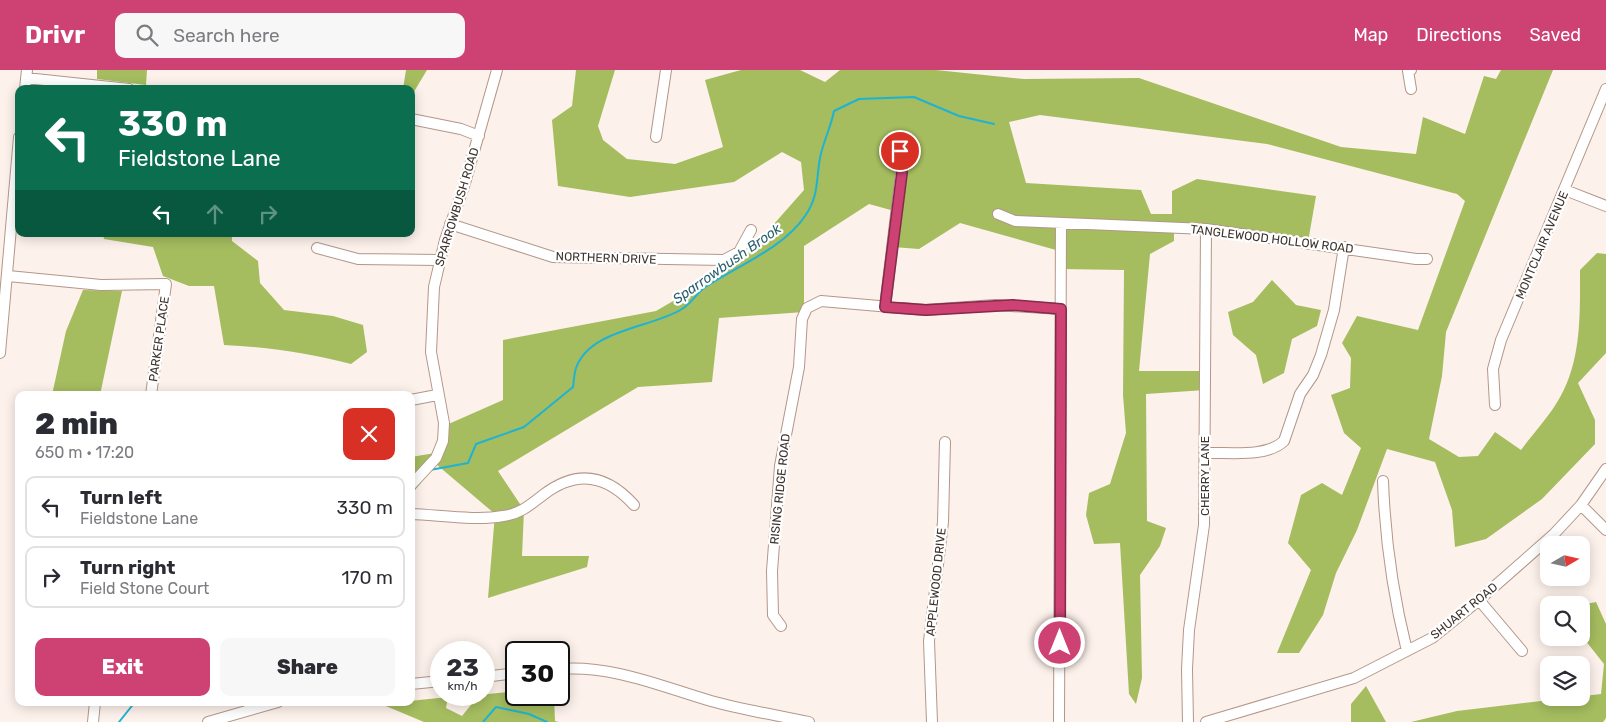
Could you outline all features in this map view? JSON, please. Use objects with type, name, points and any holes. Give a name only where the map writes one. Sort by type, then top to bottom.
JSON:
[{"type":"street","name":"SPARROWBUSH ROAD","points":[[415,480],[428,467],[440,450],[444,434],[437,395],[431,331],[434,287],[450,224],[479,136],[497,70]]},
{"type":"street","points":[[656,137],[666,70]]},
{"type":"street","points":[[1407,70],[1411,89]]},
{"type":"street","points":[[27,74],[102,85]]},
{"type":"street","name":"MONTCLAIR AVENUE","points":[[1495,405],[1492,369],[1502,340],[1566,190],[1606,89]]},
{"type":"street","points":[[415,121],[461,129],[479,136]]},
{"type":"street","points":[[900,151],[902,173],[885,307],[926,310],[1013,305],[1061,309]]},
{"type":"street","points":[[0,353],[8,276],[5,232],[15,164]]},
{"type":"street","points":[[1566,190],[1606,206]]},
{"type":"street","name":"TANGLEWOOD HOLLOW ROAD","points":[[998,214],[1015,221],[1206,229],[1427,259]]},
{"type":"street","name":"NORTHERN DRIVE","points":[[450,224],[553,257],[584,258],[724,260],[739,252],[751,230]]},
{"type":"street","points":[[1060,722],[1062,224]]},
{"type":"street","name":"CHERRY LANE","points":[[1188,722],[1187,669],[1189,630],[1202,550],[1205,453],[1206,229]]},
{"type":"street","points":[[1205,453],[1266,451],[1279,446],[1286,437],[1300,394],[1312,375],[1321,355],[1334,310],[1344,247]]},
{"type":"street","points":[[317,248],[339,255],[373,260],[440,260]]},
{"type":"street","name":"PARKER PLACE","points":[[8,276],[101,285],[166,284],[153,391]]},
{"type":"street","name":"RISING RIDGE ROAD","points":[[781,626],[773,615],[772,571],[780,466],[799,367],[802,319],[807,308],[821,301],[885,307]]},
{"type":"street","points":[[415,399],[437,395]]},
{"type":"street","name":"APPLEWOOD DRIVE","points":[[932,722],[929,641],[943,522],[945,442]]},
{"type":"street","name":"SHUART ROAD","points":[[1206,722],[1354,678],[1432,638],[1480,600],[1554,534],[1581,505],[1606,469]]},
{"type":"street","points":[[415,514],[503,516],[524,509],[550,490],[580,479],[601,480],[610,484],[634,505]]},
{"type":"street","points":[[1383,482],[1388,550],[1400,620],[1408,651]]},
{"type":"street","points":[[1581,505],[1606,530]]},
{"type":"street","points":[[1480,600],[1522,651]]},
{"type":"street","points":[[570,668],[622,673],[715,702],[809,722]]},
{"type":"street","points":[[415,684],[430,682]]},
{"type":"street","points":[[93,722],[95,706]]},
{"type":"street","points":[[208,722],[264,706]]},
{"type":"green space","points":[[97,70],[147,70],[146,85],[97,79]]},
{"type":"green space","points":[[406,70],[427,70],[415,90],[415,85],[404,85]]},
{"type":"green space","points":[[576,70],[615,70],[598,126],[603,140],[627,159],[675,164],[723,147],[705,80],[741,70],[800,70],[825,82],[840,70],[936,70],[1024,79],[1139,78],[1341,147],[1416,154],[1423,117],[1465,134],[1484,76],[1496,79],[1501,70],[1553,70],[1446,332],[1442,376],[1429,439],[1459,457],[1478,456],[1495,432],[1521,450],[1556,404],[1571,373],[1578,339],[1580,270],[1597,253],[1606,254],[1606,353],[1578,383],[1595,420],[1595,444],[1542,499],[1486,539],[1455,547],[1452,510],[1435,462],[1387,449],[1357,530],[1336,573],[1323,615],[1299,653],[1277,653],[1311,570],[1288,543],[1301,495],[1322,483],[1342,495],[1361,448],[1344,433],[1331,395],[1350,388],[1351,358],[1342,343],[1357,316],[1418,330],[1465,201],[1457,194],[1267,144],[1040,115],[1009,122],[1026,183],[1141,190],[1151,214],[1172,214],[1172,191],[1197,179],[1316,196],[1308,242],[1174,230],[1174,241],[1150,254],[1139,371],[1205,371],[1205,390],[1146,394],[1147,521],[1166,528],[1160,546],[1140,575],[1142,678],[1136,704],[1129,694],[1120,543],[1094,544],[1086,515],[1089,493],[1110,484],[1126,433],[1123,395],[1124,270],[1062,269],[1063,252],[960,223],[919,249],[893,247],[898,212],[869,204],[804,246],[804,312],[719,318],[712,382],[638,387],[498,471],[524,510],[522,556],[589,556],[587,567],[488,598],[495,514],[436,464],[415,490],[415,456],[441,452],[444,426],[503,400],[503,340],[656,311],[718,275],[720,261],[744,258],[804,190],[801,162],[782,152],[734,182],[630,197],[558,186],[552,120],[572,106]]},
{"type":"green space","points":[[104,237],[232,237],[232,241],[258,261],[260,283],[284,310],[333,316],[363,325],[367,352],[351,364],[288,351],[224,345],[214,286],[189,286],[163,276],[153,247],[104,239]]},
{"type":"green space","points":[[1272,280],[1296,305],[1321,310],[1317,326],[1292,339],[1284,373],[1263,384],[1256,355],[1233,335],[1228,312],[1253,302]]},
{"type":"green space","points":[[83,290],[122,291],[101,391],[53,391],[66,331]]},
{"type":"green space","points":[[1596,602],[1606,624],[1606,718],[1603,722],[1411,722],[1457,711],[1540,701],[1540,706],[1590,706],[1590,695],[1601,694],[1604,664],[1590,646],[1590,603]]},
{"type":"green space","points":[[1366,686],[1386,722],[1351,722],[1351,704]]},
{"type":"green space","points":[[505,692],[505,706],[554,706],[555,721],[559,722],[424,722],[386,706],[415,706],[415,700],[430,699],[430,706],[446,706],[446,708],[462,716],[470,706],[495,706],[495,693]]},
{"type":"waterway","name":"Sparrowbush Brook","points":[[430,470],[468,463],[476,444],[524,427],[573,387],[576,368],[583,355],[594,345],[608,337],[655,321],[682,309],[704,288],[785,238],[805,216],[813,202],[821,152],[834,111],[859,99],[914,97],[959,116],[994,124]]},
{"type":"waterway","name":"Sparrowbush Brook","points":[[119,722],[132,706]]},
{"type":"waterway","points":[[483,722],[496,707],[529,714],[547,722]]},
{"type":"route","points":[[900,151],[902,173],[885,307],[926,310],[1013,305],[1061,309],[1060,643]]}]
